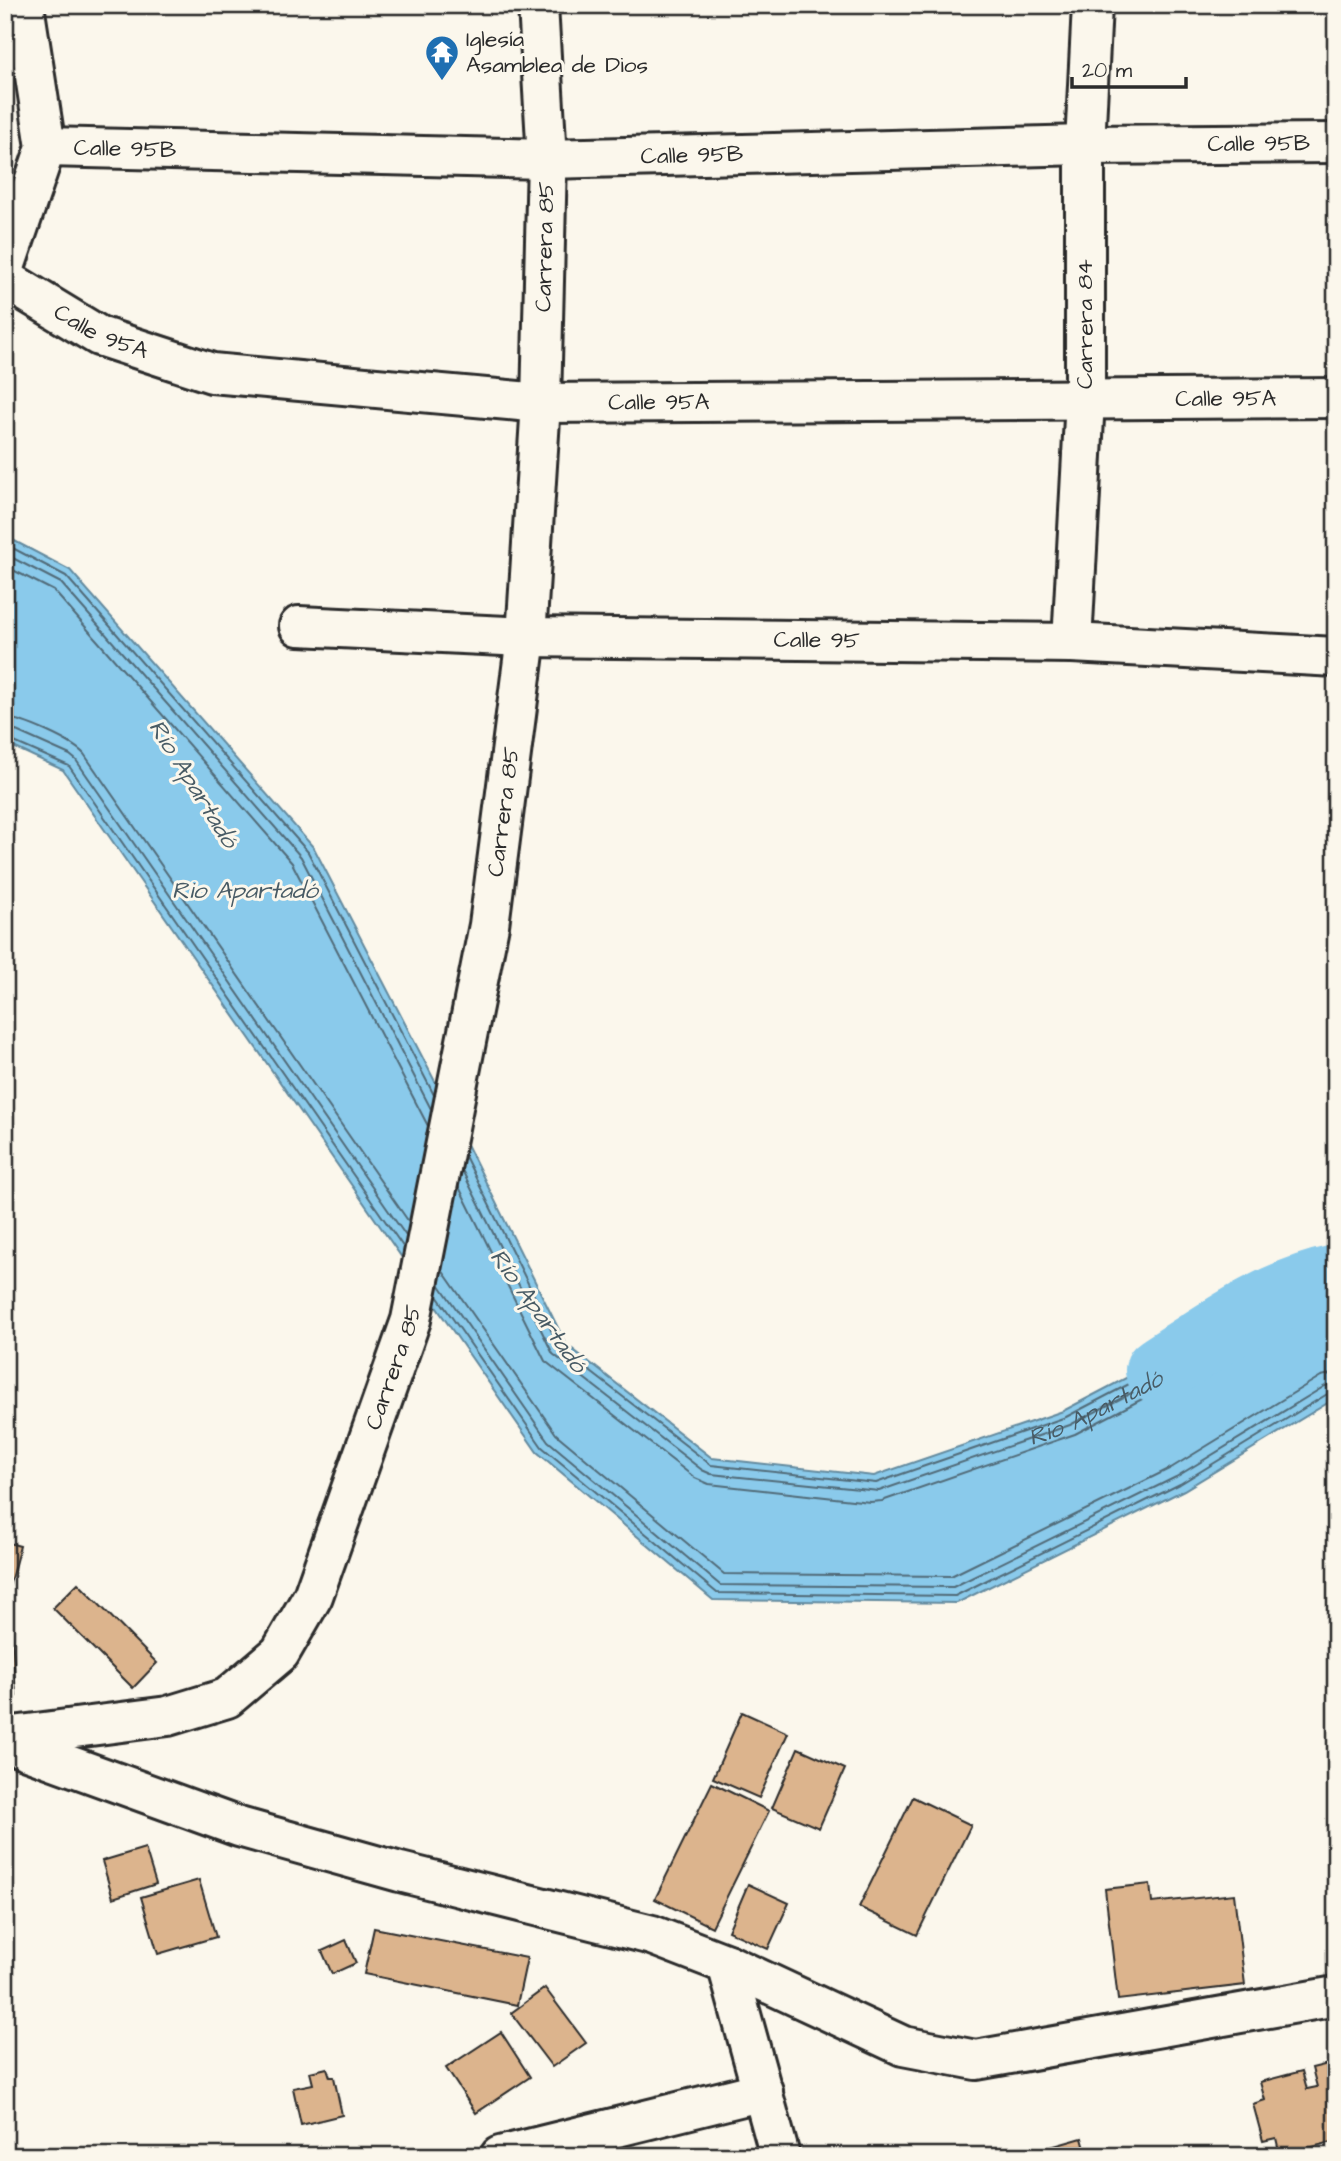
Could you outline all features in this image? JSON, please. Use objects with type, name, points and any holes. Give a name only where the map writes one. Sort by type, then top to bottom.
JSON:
[{"type":"street","points":[[5,267],[46,147],[24,5]]},
{"type":"street","name":"Carrera 85","points":[[5,1737],[167,1716],[227,1698],[280,1653],[313,1596],[411,1320],[489,925],[526,637],[541,403],[547,159],[538,5]]},
{"type":"street","name":"Carrera 84","points":[[1072,643],[1085,399],[1085,145],[1092,5]]},
{"type":"street","name":"Calle 95B","points":[[46,147],[547,159],[1085,145],[1336,144]]},
{"type":"street","name":"Calle 95A","points":[[5,279],[99,336],[212,373],[541,403],[1336,398]]},
{"type":"street","name":"Calle 95","points":[[299,626],[526,637],[1072,643],[1336,657]]},
{"type":"street","points":[[5,1742],[239,1827],[400,1872],[652,1935],[727,1964],[903,2046],[976,2060],[1336,1996]]},
{"type":"street","points":[[727,1964],[780,2156]]},
{"type":"street","points":[[500,2156],[763,2091]]},
{"type":"water","name":"Rio Apartadó","points":[[5,536],[70,570],[314,848],[456,1122],[566,1344],[712,1458],[874,1476],[1063,1411],[1336,1268],[1336,1398],[1184,1490],[957,1603],[713,1600],[537,1452],[63,770],[5,743]]},
{"type":"building","points":[[5,1542],[20,1546],[7,1594],[5,1594]]},
{"type":"building","points":[[78,1583],[157,1663],[133,1688],[53,1608]]},
{"type":"building","points":[[5,1602],[10,1603],[16,1696],[5,1696]]},
{"type":"building","points":[[742,1712],[788,1733],[759,1798],[713,1778]]},
{"type":"building","points":[[798,1748],[845,1769],[819,1828],[772,1808]]},
{"type":"building","points":[[712,1783],[769,1811],[712,1927],[655,1899]]},
{"type":"building","points":[[913,1797],[971,1825],[917,1935],[859,1907]]},
{"type":"building","points":[[145,1848],[156,1884],[113,1898],[102,1861]]},
{"type":"building","points":[[199,1880],[216,1937],[158,1954],[141,1897]]},
{"type":"building","points":[[748,1884],[789,1903],[768,1949],[728,1931]]},
{"type":"building","points":[[1150,1884],[1152,1903],[1234,1894],[1245,1985],[1118,2000],[1105,1889]]},
{"type":"building","points":[[374,1928],[527,1958],[517,2005],[364,1974]]},
{"type":"building","points":[[346,1940],[356,1963],[332,1974],[322,1951]]},
{"type":"building","points":[[545,1988],[586,2043],[552,2067],[511,2013]]},
{"type":"building","points":[[501,2032],[530,2077],[476,2113],[446,2068]]},
{"type":"building","points":[[1336,2062],[1336,2141],[1280,2155],[1276,2138],[1263,2141],[1253,2104],[1265,2100],[1260,2082],[1302,2071],[1307,2089],[1317,2087],[1312,2068]]},
{"type":"building","points":[[327,2068],[330,2077],[334,2077],[342,2115],[301,2125],[293,2088],[313,2084],[310,2072]]},
{"type":"building","points":[[1082,2138],[1087,2156],[1019,2156]]},
{"type":"waterway","name":"Río Apartadó","points":[[1159,1370],[1266,1304],[1312,1285],[1336,1279]]},
{"type":"place","name":"Iglesía Asamblea de Dios","points":[[442,82]]}]
